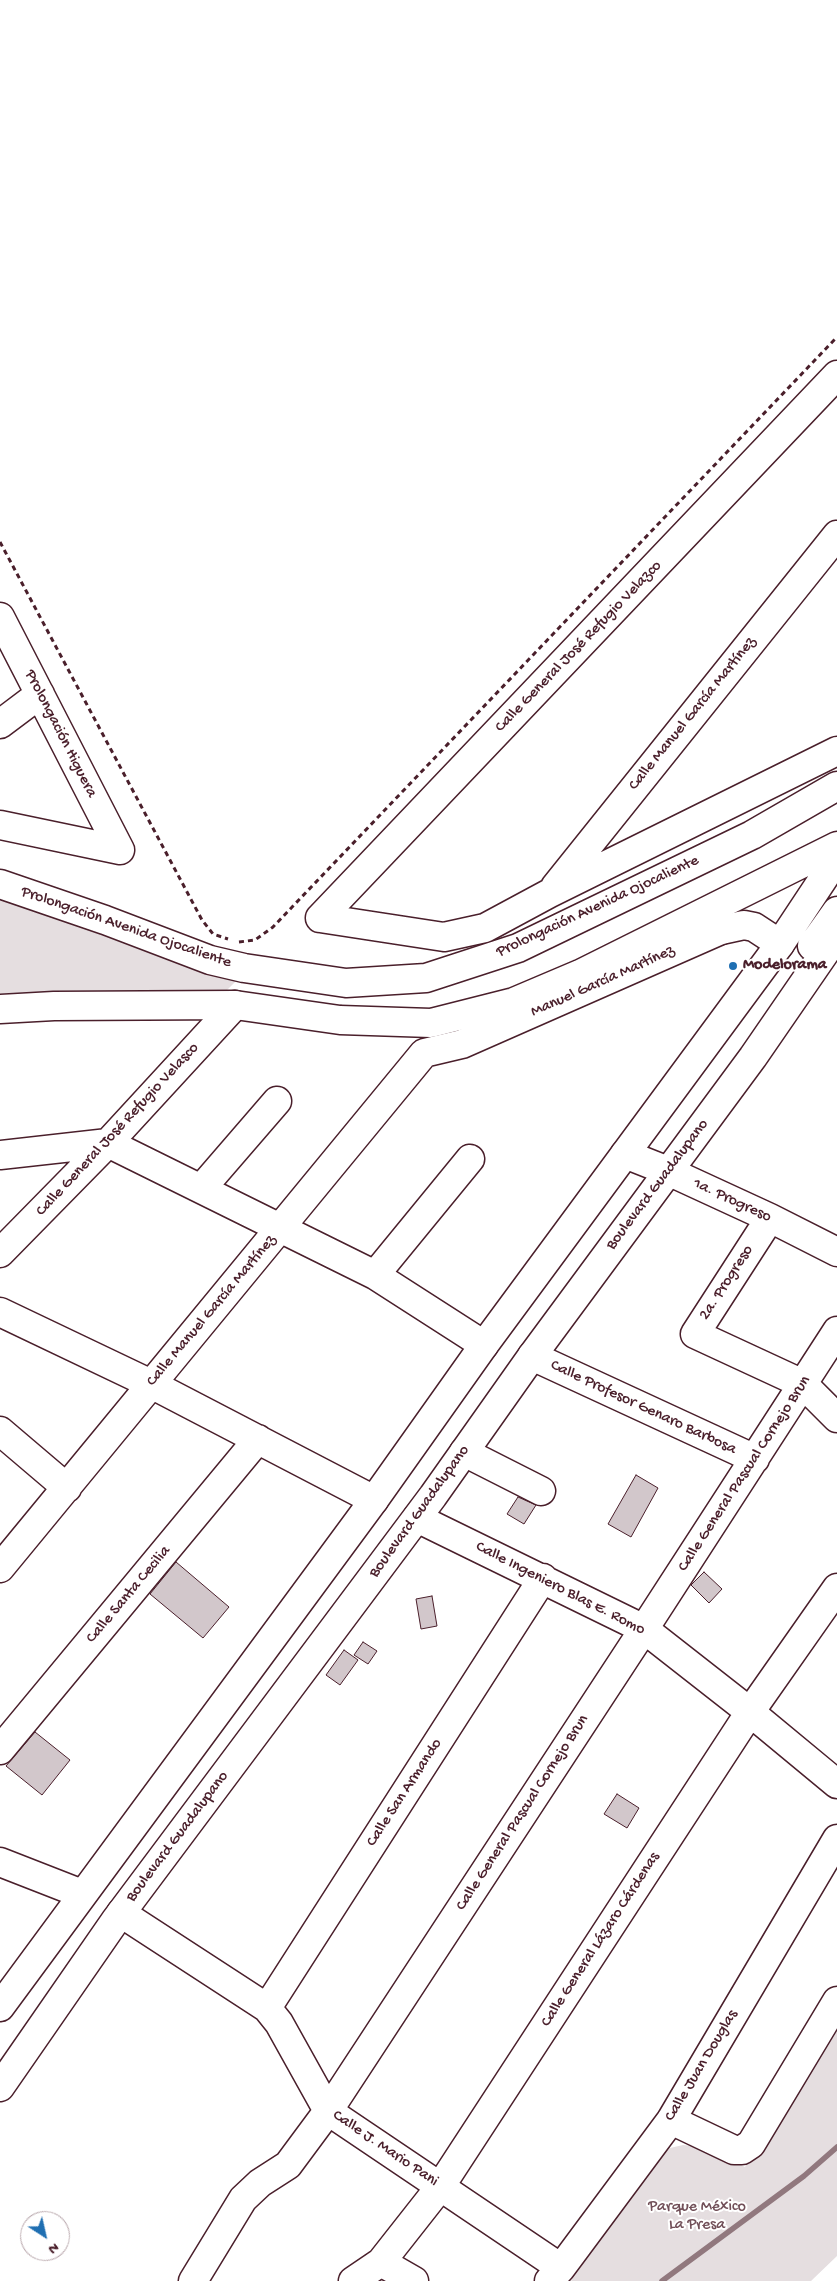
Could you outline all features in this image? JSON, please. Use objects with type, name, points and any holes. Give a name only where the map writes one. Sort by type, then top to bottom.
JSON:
[{"type":"street","name":"Calle General José Refugio Velazco","points":[[320,918],[837,375]]},
{"type":"street","name":"Calle Manuel García Martínez","points":[[550,893],[837,535]]},
{"type":"street","name":"Prolongación Higuera","points":[[0,617],[120,850],[0,825]]},
{"type":"street","points":[[0,724],[40,694]]},
{"type":"street","name":"Prolongación Avenida Ojocaliente","points":[[320,918],[444,937],[484,928],[507,918],[550,893],[837,751]]},
{"type":"street","name":"Prolongación Avenida Ojocaliente","points":[[0,884],[105,920],[210,960],[244,968],[346,982],[426,978],[518,948],[752,835],[837,786]]},
{"type":"street","points":[[0,1009],[92,1005],[235,1006],[340,1020],[431,1023],[514,1002],[580,974],[837,846]]},
{"type":"street","points":[[0,2007],[374,1500],[484,1345],[780,944],[837,858]]},
{"type":"street","points":[[753,1057],[757,1046],[760,1019],[837,911]]},
{"type":"street","points":[[507,918],[518,948]]},
{"type":"street","name":"Manuel García Martínez","points":[[424,1053],[462,1044],[721,930],[744,925],[754,927],[780,944]]},
{"type":"street","points":[[672,928],[721,930]]},
{"type":"street","name":"Boulevard Guadalupano","points":[[0,2088],[121,1913],[417,1518],[532,1356],[753,1057],[837,935]]},
{"type":"street","name":"Calle General José Refugio Velasco","points":[[0,1252],[108,1143],[235,1006]]},
{"type":"street","name":"Calle Manuel García Martínez","points":[[0,1568],[424,1053]]},
{"type":"street","points":[[201,1190],[277,1101]]},
{"type":"street","points":[[0,1155],[108,1143],[375,1276],[484,1345]]},
{"type":"street","name":"1a. Progreso","points":[[625,1154],[668,1171],[770,1218],[837,1252]]},
{"type":"street","points":[[375,1276],[470,1159]]},
{"type":"street","name":"2a. Progreso","points":[[770,1218],[694,1334],[804,1384],[837,1418]]},
{"type":"street","points":[[0,1312],[151,1384],[374,1500]]},
{"type":"street","name":"Calle General Pascual Cornejo Brun","points":[[194,2281],[243,2200],[260,2183],[288,2165],[328,2110],[837,1331]]},
{"type":"street","name":"Calle Profesor Genaro Barbosa","points":[[532,1356],[755,1459]]},
{"type":"street","points":[[0,1432],[67,1488]]},
{"type":"street","name":"Calle Santa Cecilia","points":[[0,1750],[258,1440]]},
{"type":"street","points":[[464,1452],[541,1491]]},
{"type":"street","name":"Calle Ingeniero Blas E. Romo","points":[[417,1518],[644,1629],[750,1712],[837,1784]]},
{"type":"street","name":"Calle San Armando","points":[[267,2008],[543,1578]]},
{"type":"street","name":"Calle General Lázaro Cárdenas","points":[[353,2281],[381,2262],[440,2187],[750,1712],[837,1588]]},
{"type":"street","name":"Calle Juan Douglas","points":[[555,2274],[670,2120],[837,1838]]},
{"type":"street","points":[[0,1862],[82,1894]]},
{"type":"street","name":"Calle J. Mario Pani","points":[[121,1913],[267,2008],[280,2023],[328,2110],[440,2187],[555,2274]]},
{"type":"street","points":[[670,2120],[734,2150],[742,2150],[751,2144],[837,2000]]},
{"type":"street","points":[[381,2262],[414,2281]]},
{"type":"path","points":[[0,542],[202,920],[213,934],[236,943],[255,940],[280,919],[837,337]]},
{"type":"green space","points":[[0,898],[237,980],[224,993],[0,998]]},
{"type":"green space","name":"Parque México La Presa","points":[[837,2017],[837,2256],[811,2281],[571,2281],[657,2160],[670,2148],[683,2145],[703,2147],[745,2167]]},
{"type":"building","points":[[636,1475],[658,1488],[631,1537],[608,1524]]},
{"type":"building","points":[[518,1497],[536,1505],[524,1524],[507,1514]]},
{"type":"building","points":[[176,1562],[229,1607],[203,1638],[150,1594]]},
{"type":"building","points":[[704,1572],[722,1589],[709,1603],[691,1585]]},
{"type":"building","points":[[432,1596],[437,1626],[421,1629],[416,1599]]},
{"type":"building","points":[[363,1642],[377,1651],[368,1664],[354,1655]]},
{"type":"building","points":[[344,1650],[358,1660],[340,1685],[326,1675]]},
{"type":"building","points":[[35,1732],[70,1760],[42,1795],[6,1766]]},
{"type":"building","points":[[617,1794],[639,1808],[627,1828],[604,1814]]},
{"type":"waterway","points":[[662,2281],[804,2176],[837,2147]]},
{"type":"place","name":"Modelorama","points":[[733,966]]}]
